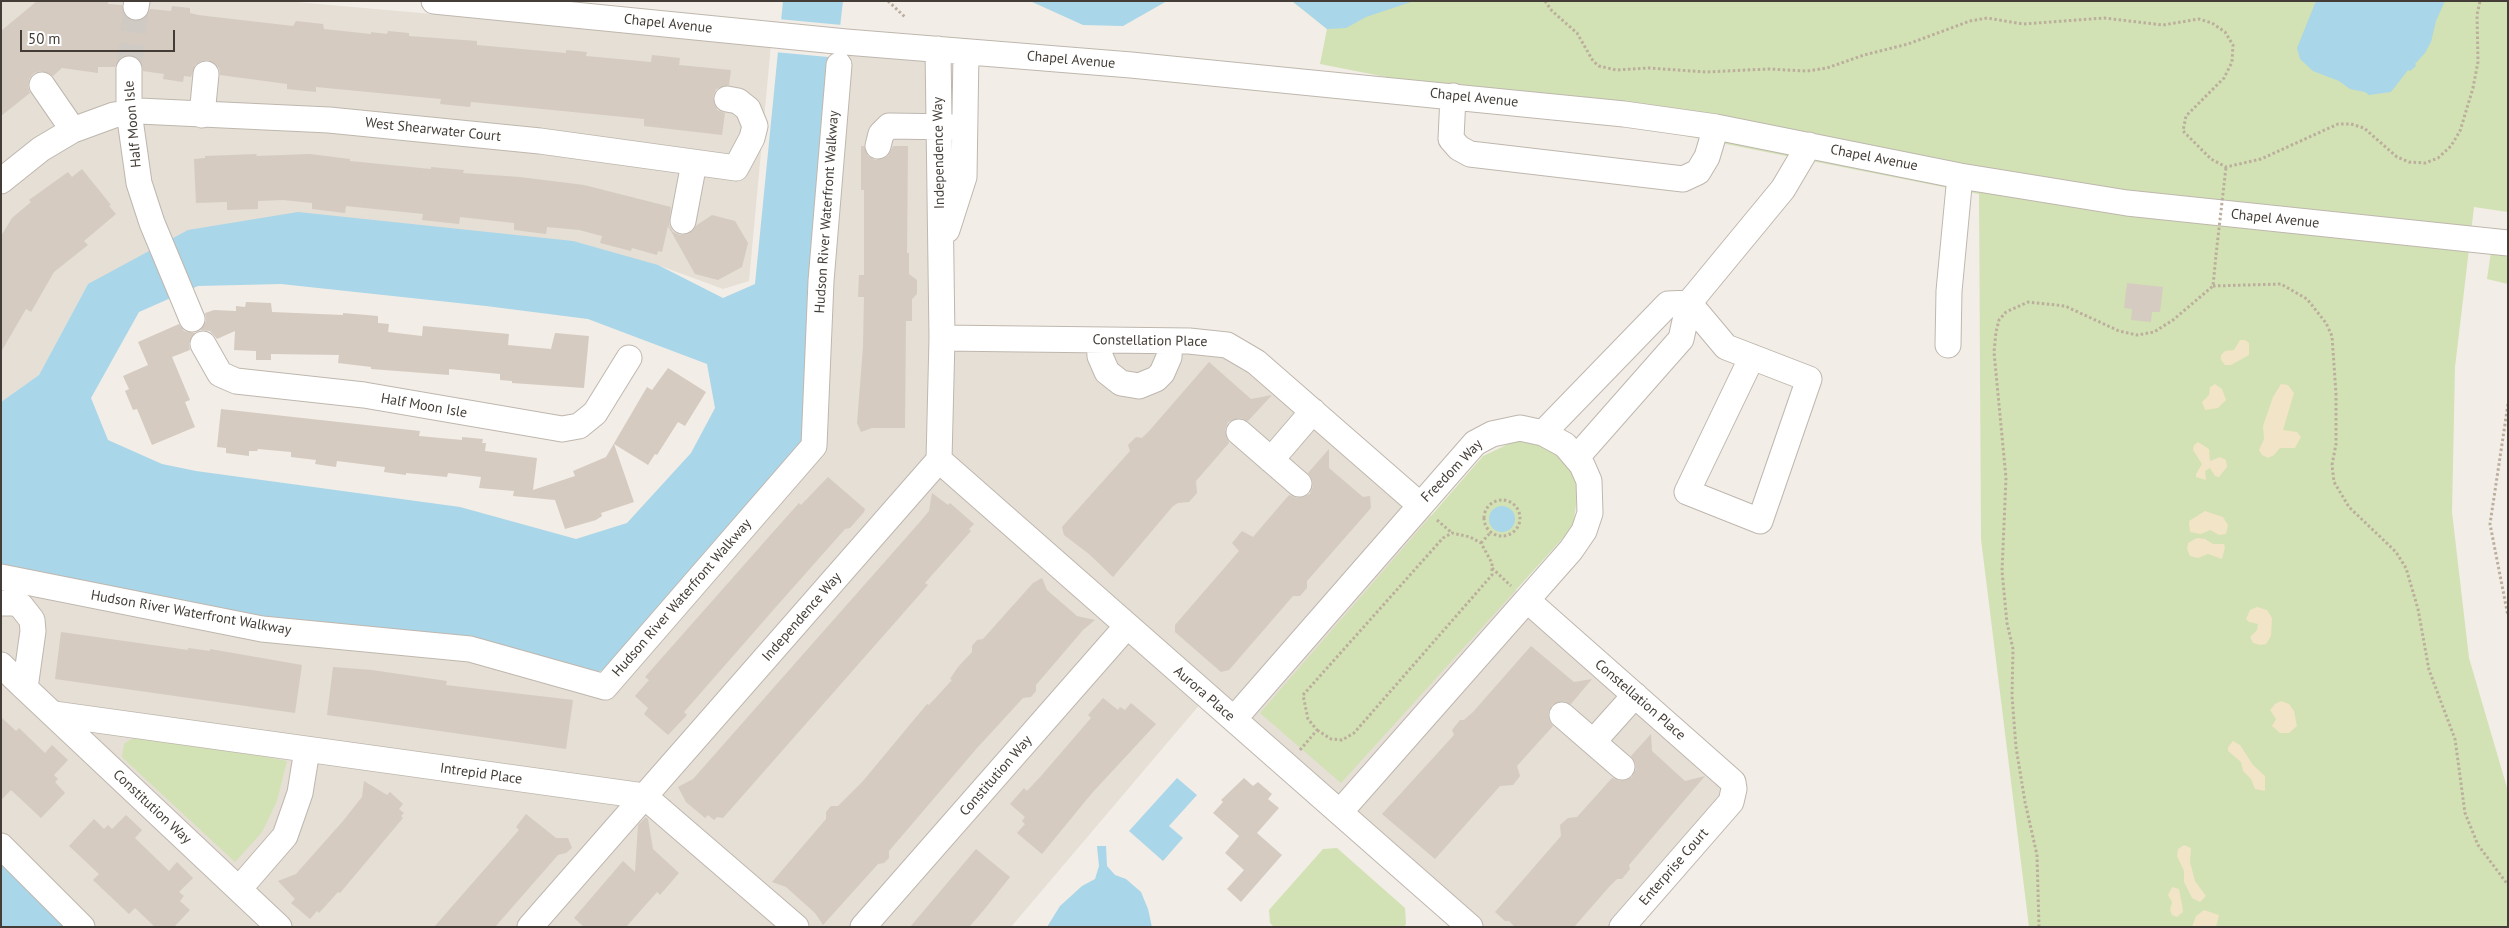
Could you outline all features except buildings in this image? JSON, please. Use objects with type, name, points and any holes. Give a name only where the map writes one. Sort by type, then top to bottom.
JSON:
[{"type":"street","name":"Chapel Avenue","points":[[434,1],[772,34],[840,53],[938,49],[1453,96],[1624,114],[1716,127],[1960,176],[2127,203],[2508,243]]},
{"type":"street","name":"Independence Way","points":[[530,927],[939,460],[942,338],[938,49]]},
{"type":"street","name":"Independence Way","points":[[941,256],[964,177],[966,52]]},
{"type":"street","name":"Hudson River Waterfront Walkway","points":[[1,577],[262,629],[470,649],[605,687],[814,446],[821,282],[840,53]]},
{"type":"street","name":"Half Moon Isle","points":[[129,70],[129,112],[139,182],[159,240],[188,311]]},
{"type":"street","points":[[202,115],[206,74]]},
{"type":"street","points":[[42,85],[73,130]]},
{"type":"street","points":[[1453,96],[1451,139],[1458,148],[1470,154],[1683,179],[1698,172],[1707,157],[1716,127]]},
{"type":"street","name":"West Shearwater Court","points":[[1,181],[41,149],[73,130],[100,118],[129,112],[341,121],[540,141],[736,168],[752,138],[755,126],[748,109],[738,101],[726,99]]},
{"type":"street","points":[[878,146],[881,134],[888,126],[966,127]]},
{"type":"street","points":[[1577,457],[1681,339],[1689,303],[1783,189],[1809,145]]},
{"type":"street","points":[[683,222],[694,162]]},
{"type":"street","points":[[1948,345],[1950,291],[1960,176]]},
{"type":"street","points":[[1689,303],[1726,347],[1752,357],[1809,379],[1760,521],[1687,492],[1752,357]]},
{"type":"street","points":[[1543,432],[1668,304],[1689,303]]},
{"type":"street","name":"Constellation Place","points":[[942,338],[1210,342],[1236,349],[1256,362],[1420,505]]},
{"type":"street","points":[[1099,340],[1100,356],[1107,372],[1121,383],[1139,386],[1156,380],[1162,373],[1169,356],[1170,341]]},
{"type":"street","name":"Half Moon Isle","points":[[203,344],[220,374],[236,380],[364,395],[562,429],[578,426],[596,413],[629,358]]},
{"type":"street","points":[[1592,381],[1622,406]]},
{"type":"street","points":[[1271,460],[1313,411]]},
{"type":"street","name":"Freedom Way","points":[[1234,719],[1469,449],[1483,438],[1511,429],[1531,429],[1558,439],[1577,457],[1589,481],[1591,502],[1588,522],[1571,550],[1340,812]]},
{"type":"street","points":[[1239,432],[1298,484]]},
{"type":"street","name":"Aurora Place","points":[[939,460],[1470,927]]},
{"type":"street","name":"Constellation Place","points":[[1527,600],[1733,782],[1734,795],[1726,807]]},
{"type":"street","points":[[1,603],[15,603],[21,606],[32,620],[34,631],[25,688]]},
{"type":"street","name":"Constitution Way","points":[[864,927],[1127,626]]},
{"type":"street","name":"Constitution Way","points":[[1,664],[279,927]]},
{"type":"street","points":[[1593,742],[1635,695]]},
{"type":"street","name":"Intrepid Place","points":[[54,714],[644,796]]},
{"type":"street","points":[[1562,715],[1622,767]]},
{"type":"street","points":[[103,761],[120,722]]},
{"type":"street","points":[[239,888],[286,836],[300,793],[306,750]]},
{"type":"street","points":[[644,796],[796,927]]},
{"type":"street","name":"Enterprise Court","points":[[1622,927],[1726,807]]},
{"type":"street","points":[[1,846],[82,927]]},
{"type":"path","points":[[888,1],[906,18]]},
{"type":"path","points":[[1545,1],[1552,11],[1577,34],[1599,66],[1616,70],[1649,68],[1706,72],[1768,69],[1807,71],[1827,68],[1864,55],[1908,44],[1970,21],[1987,18],[2023,24],[2085,18],[2104,18],[2163,25],[2199,19],[2212,22],[2225,32],[2233,45],[2232,62],[2224,78],[2186,116],[2183,131],[2211,158],[2226,167],[2261,159],[2338,124],[2351,124],[2364,128],[2397,157],[2409,162],[2425,163],[2438,158],[2451,146],[2460,130],[2473,88],[2478,62],[2477,15],[2480,1]]},
{"type":"path","points":[[2213,286],[2226,167]]},
{"type":"path","points":[[2039,927],[2038,855],[2025,802],[2016,747],[2012,696],[2013,649],[2007,623],[2002,580],[2001,549],[2006,511],[2006,478],[1994,352],[1996,332],[2000,320],[2006,312],[2028,302],[2065,306],[2119,331],[2137,335],[2154,332],[2173,320],[2213,286],[2281,284],[2306,299],[2326,323],[2332,336],[2336,394],[2336,444],[2332,465],[2334,482],[2349,507],[2396,552],[2406,568],[2418,608],[2429,670],[2455,739],[2465,813],[2478,846],[2508,886]]},
{"type":"path","points":[[2508,404],[2490,524],[2508,616]]},
{"type":"path","points":[[1510,501],[1515,505],[1520,515],[1517,527],[1508,534],[1496,535],[1491,532],[1485,523],[1485,511],[1493,502],[1510,501]]},
{"type":"path","points":[[1481,543],[1491,532]]},
{"type":"path","points":[[1452,533],[1481,543],[1492,563],[1492,575],[1354,734],[1342,740],[1331,739],[1317,730],[1308,719],[1303,696],[1443,538],[1452,533]]},
{"type":"path","points":[[1286,765],[1317,730]]},
{"type":"shaded area","points":[[1,1],[285,1],[771,44],[749,281],[723,289],[658,265],[88,284],[39,375],[1,402]]},
{"type":"shaded area","points":[[845,54],[940,59],[942,338],[1205,341],[1313,411],[1733,782],[1622,927],[1470,927],[1207,696],[1011,927],[82,927],[1,849],[1,586],[471,656],[609,693],[820,447]]},
{"type":"green space","points":[[1292,1],[2508,1],[2508,212],[2474,207],[2455,367],[2452,512],[2469,658],[2508,791],[2508,927],[2029,927],[1981,539],[1979,194],[1320,64],[1327,29]]},
{"type":"green space","points":[[2491,252],[2508,257],[2508,284],[2487,279]]},
{"type":"green space","points":[[1521,438],[1549,446],[1571,470],[1578,491],[1573,527],[1341,783],[1260,713],[1483,456]]},
{"type":"green space","points":[[140,733],[287,761],[277,801],[262,832],[235,862],[122,757],[124,744]]},
{"type":"green space","points":[[1337,848],[1405,908],[1406,924],[1404,927],[1274,927],[1270,923],[1269,910],[1323,849]]},
{"type":"sand","points":[[2240,340],[2245,340],[2249,343],[2249,355],[2231,365],[2225,365],[2221,360],[2221,355],[2225,351],[2234,350]]},
{"type":"sand","points":[[2215,384],[2222,389],[2226,400],[2218,408],[2205,410],[2202,402],[2209,395],[2210,387]]},
{"type":"sand","points":[[2281,384],[2288,385],[2294,393],[2283,430],[2297,432],[2301,437],[2295,448],[2280,448],[2274,455],[2268,458],[2262,455],[2259,450],[2264,439],[2263,426],[2273,397]]},
{"type":"sand","points":[[2198,442],[2209,449],[2210,461],[2220,457],[2226,460],[2227,467],[2219,477],[2215,476],[2210,468],[2205,471],[2206,480],[2196,477],[2202,464],[2193,450],[2194,445]]},
{"type":"sand","points":[[2205,511],[2223,517],[2228,525],[2226,534],[2219,535],[2210,530],[2201,534],[2190,532],[2189,521]]},
{"type":"sand","points":[[2197,538],[2205,539],[2213,544],[2224,544],[2222,559],[2208,554],[2198,558],[2190,556],[2187,549],[2188,543]]},
{"type":"sand","points":[[2257,607],[2267,610],[2272,618],[2271,636],[2266,644],[2260,645],[2253,643],[2250,637],[2257,630],[2258,624],[2249,622],[2246,619],[2250,610]]},
{"type":"sand","points":[[2281,701],[2289,704],[2294,711],[2297,726],[2289,733],[2280,733],[2272,726],[2276,719],[2270,710]]},
{"type":"sand","points":[[2233,741],[2240,745],[2253,765],[2265,776],[2265,791],[2255,789],[2251,779],[2243,771],[2241,762],[2228,751],[2228,747]]},
{"type":"sand","points":[[2184,845],[2191,848],[2190,862],[2195,881],[2206,896],[2200,902],[2192,898],[2184,882],[2184,871],[2177,856],[2178,849]]},
{"type":"sand","points":[[2172,887],[2179,889],[2182,904],[2183,912],[2177,917],[2172,915],[2170,910],[2172,902],[2168,895]]},
{"type":"sand","points":[[2204,910],[2219,915],[2216,927],[2192,927],[2196,916]]},
{"type":"water","points":[[783,1],[843,1],[836,62],[808,439],[609,667],[596,673],[233,614],[1,569],[1,402],[39,375],[88,284],[188,230],[298,212],[573,241],[658,265],[723,298],[755,284]],"holes":[[[281,284],[588,319],[707,364],[715,408],[691,453],[627,523],[576,539],[460,507],[196,471],[162,464],[108,440],[91,398],[139,312],[198,286]]]},
{"type":"water","points":[[1030,1],[1167,1],[1123,26],[1083,25]]},
{"type":"water","points":[[1292,1],[1414,1],[1366,17],[1346,28],[1327,29]]},
{"type":"water","points":[[2316,1],[2445,1],[2436,21],[2431,42],[2425,53],[2415,64],[2416,66],[2410,71],[2408,70],[2391,92],[2369,95],[2365,92],[2350,89],[2339,81],[2313,71],[2300,59],[2297,48]]},
{"type":"water","points":[[1502,506],[1511,510],[1515,519],[1511,528],[1502,532],[1493,528],[1489,519],[1493,510]]},
{"type":"water","points":[[1177,778],[1197,795],[1169,826],[1183,838],[1163,861],[1129,831]]},
{"type":"water","points":[[1097,846],[1106,846],[1107,866],[1115,875],[1126,879],[1141,892],[1148,909],[1152,927],[1047,927],[1060,906],[1082,886],[1095,879],[1099,866]]},
{"type":"water","points":[[1,854],[75,927],[1,927]]},
{"type":"pier","points":[[778,19],[842,25],[839,58],[774,52]]},
{"type":"tunnel","points":[[129,69],[136,7]]}]
